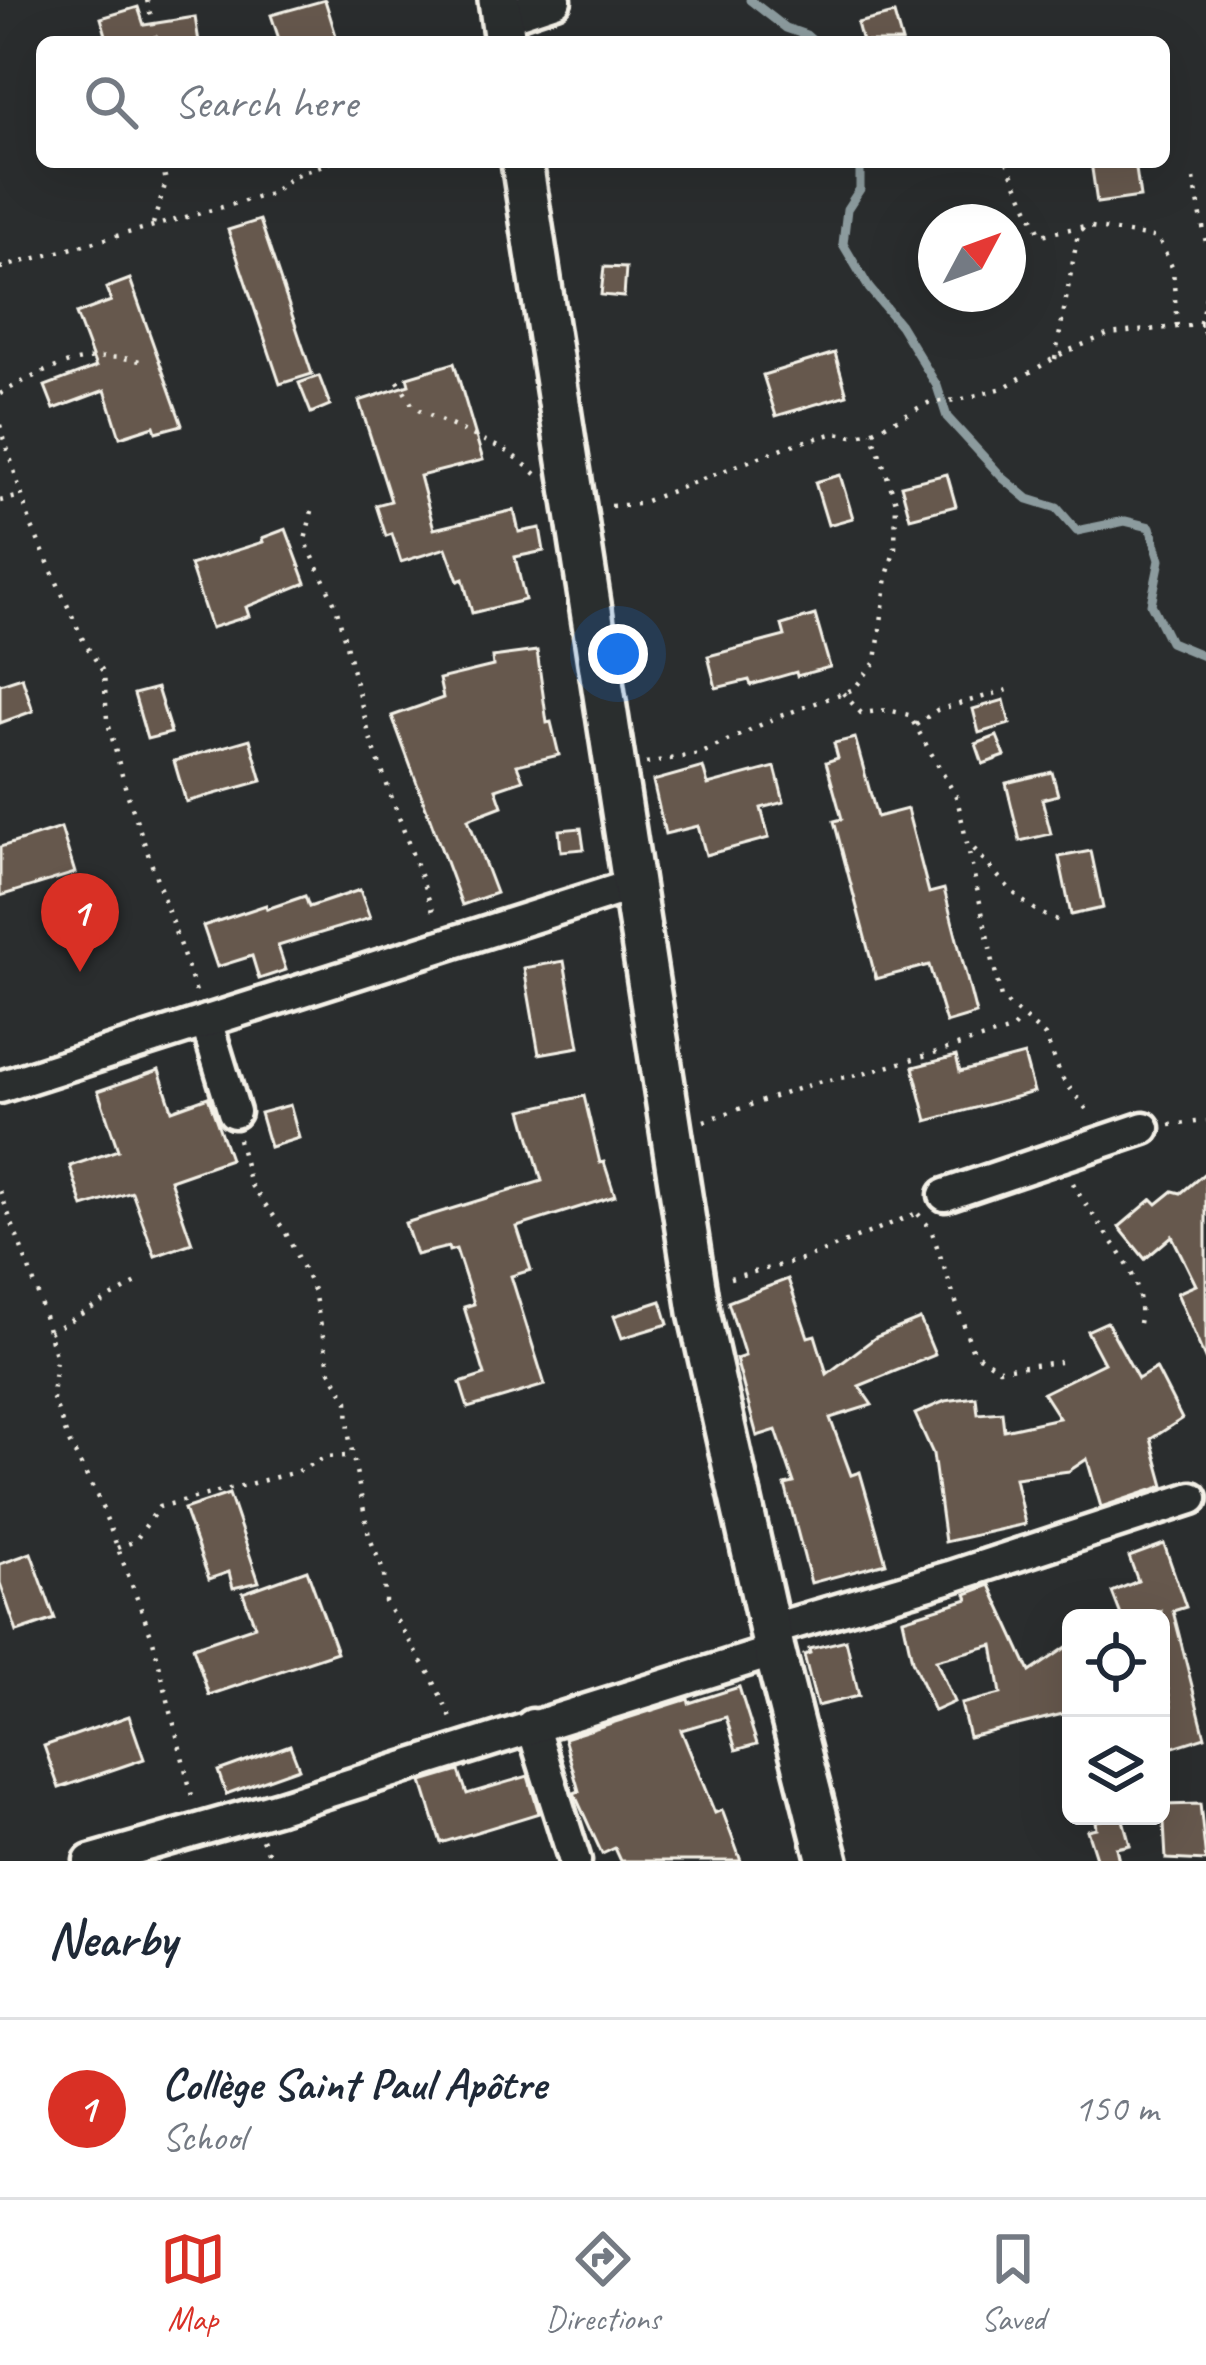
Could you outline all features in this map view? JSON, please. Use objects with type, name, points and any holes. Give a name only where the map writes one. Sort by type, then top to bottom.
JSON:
[{"type":"street","points":[[502,20],[554,0]]},
{"type":"street","points":[[523,168],[695,1287],[772,1640],[828,1861]]},
{"type":"street","points":[[0,1087],[635,884]]},
{"type":"street","points":[[206,1022],[234,1112]]},
{"type":"street","points":[[945,1195],[1131,1132]]},
{"type":"street","points":[[90,1861],[532,1725],[950,1577],[1192,1498]]},
{"type":"street","points":[[532,1725],[574,1861]]},
{"type":"path","points":[[148,0],[157,36]]},
{"type":"path","points":[[153,224],[166,182],[163,168]]},
{"type":"path","points":[[0,268],[270,194],[293,176],[315,168]]},
{"type":"path","points":[[1010,168],[1041,236],[1085,226],[1158,238],[1173,269],[1177,328]]},
{"type":"path","points":[[1194,179],[1206,243]]},
{"type":"path","points":[[1055,359],[1078,234],[1085,226]]},
{"type":"path","points":[[1206,297],[1202,325],[1206,335]]},
{"type":"path","points":[[398,382],[414,408],[511,453],[535,474],[573,495],[638,504],[788,446],[835,433],[872,432],[930,402],[1003,388],[1109,334],[1202,325]]},
{"type":"path","points":[[0,394],[46,368],[95,357],[144,362]]},
{"type":"path","points":[[0,425],[21,496],[83,642],[104,673],[107,719],[126,790],[206,1022]]},
{"type":"path","points":[[617,768],[700,754],[775,718],[854,689],[876,661],[887,576],[896,548],[896,502],[872,432]]},
{"type":"path","points":[[0,501],[21,496]]},
{"type":"path","points":[[312,511],[305,540],[336,606],[370,737],[446,945]]},
{"type":"path","points":[[916,725],[937,710],[1008,690]]},
{"type":"path","points":[[843,693],[861,713],[888,710],[909,715],[916,725],[957,798],[1000,998],[1045,1036],[1082,1107],[1131,1132]]},
{"type":"path","points":[[970,845],[1028,905],[1058,920]]},
{"type":"path","points":[[671,1126],[695,1124],[818,1082],[863,1075],[1011,1030],[1021,1019]]},
{"type":"path","points":[[234,1112],[250,1184],[285,1231],[314,1292],[330,1371],[348,1401],[354,1461],[369,1536],[384,1573],[386,1602],[430,1674],[464,1747]]},
{"type":"path","points":[[1059,1156],[1079,1196],[1133,1272],[1144,1306],[1138,1328]]},
{"type":"path","points":[[0,1191],[56,1359],[52,1396],[100,1502],[153,1640],[179,1732],[187,1785],[204,1828]]},
{"type":"path","points":[[695,1287],[805,1259],[918,1214],[945,1195]]},
{"type":"path","points":[[918,1214],[931,1228],[973,1352],[999,1369],[1060,1362]]},
{"type":"path","points":[[49,1332],[140,1281]]},
{"type":"path","points":[[117,1548],[135,1541],[159,1508],[296,1472],[326,1457],[354,1461]]},
{"type":"building","points":[[325,0],[336,36],[278,36],[271,15]]},
{"type":"building","points":[[138,7],[144,25],[195,17],[198,36],[106,36],[101,18]]},
{"type":"building","points":[[894,14],[900,36],[860,36],[857,23]]},
{"type":"building","points":[[1092,168],[1136,168],[1140,197],[1097,203]]},
{"type":"building","points":[[260,220],[312,374],[280,384],[228,230]]},
{"type":"building","points":[[604,267],[626,268],[624,297],[601,295]]},
{"type":"building","points":[[130,279],[182,425],[156,432],[154,426],[120,437],[105,390],[54,409],[45,386],[96,367],[76,314],[111,301],[106,288]]},
{"type":"building","points":[[835,353],[847,395],[776,416],[763,375]]},
{"type":"building","points":[[454,363],[483,460],[420,476],[434,529],[514,510],[519,532],[540,528],[544,551],[515,557],[525,600],[472,613],[463,579],[458,581],[446,548],[401,562],[392,534],[386,536],[376,505],[391,501],[359,401],[409,385],[407,377]]},
{"type":"building","points":[[319,376],[330,405],[311,413],[299,383]]},
{"type":"building","points":[[947,474],[956,506],[910,518],[901,485]]},
{"type":"building","points":[[840,475],[853,518],[828,525],[815,482]]},
{"type":"building","points":[[286,529],[306,583],[246,607],[249,616],[211,628],[190,565],[263,542],[262,538]]},
{"type":"building","points":[[815,615],[830,667],[716,688],[708,656],[785,636],[782,625]]},
{"type":"building","points":[[537,651],[547,723],[551,722],[559,755],[517,765],[523,780],[496,789],[502,806],[468,819],[496,893],[462,905],[392,716],[443,698],[439,679],[493,666],[492,657]]},
{"type":"building","points":[[22,677],[33,711],[0,723],[0,684]]},
{"type":"building","points":[[157,688],[171,733],[147,739],[134,694]]},
{"type":"building","points":[[1004,700],[1010,724],[979,733],[973,709]]},
{"type":"building","points":[[997,736],[1005,756],[983,764],[976,744]]},
{"type":"building","points":[[855,738],[877,817],[907,809],[929,893],[944,889],[976,1014],[946,1023],[929,965],[876,979],[834,821],[842,819],[826,762],[838,758],[834,743]]},
{"type":"building","points":[[250,739],[262,781],[186,802],[174,761]]},
{"type":"building","points":[[703,767],[708,785],[775,767],[784,802],[761,808],[769,838],[706,855],[698,826],[665,834],[653,781]]},
{"type":"building","points":[[1052,772],[1058,795],[1042,799],[1051,834],[1020,841],[1006,783]]},
{"type":"building","points":[[61,828],[75,873],[0,896],[0,847]]},
{"type":"building","points":[[581,828],[584,849],[561,851],[559,830]]},
{"type":"building","points":[[1091,851],[1103,908],[1071,915],[1059,857]]},
{"type":"building","points":[[360,890],[370,918],[278,946],[286,970],[259,979],[252,956],[217,967],[203,926],[305,896],[309,907]]},
{"type":"building","points":[[564,961],[579,1047],[539,1054],[524,968]]},
{"type":"building","points":[[1024,1055],[1034,1092],[927,1121],[913,1067],[956,1056],[960,1072]]},
{"type":"building","points":[[159,1070],[172,1110],[208,1097],[230,1159],[170,1180],[192,1243],[155,1256],[132,1192],[83,1207],[70,1166],[118,1150],[98,1091]]},
{"type":"building","points":[[584,1096],[600,1163],[604,1162],[615,1196],[517,1227],[531,1270],[511,1276],[545,1385],[468,1408],[460,1383],[485,1375],[464,1307],[474,1304],[456,1249],[416,1255],[405,1223],[542,1181],[522,1110]]},
{"type":"building","points":[[290,1105],[299,1138],[270,1147],[260,1113]]},
{"type":"building","points":[[1206,1172],[1206,1361],[1177,1293],[1196,1285],[1172,1236],[1145,1259],[1119,1227],[1152,1199],[1157,1204],[1173,1191],[1181,1193]]},
{"type":"building","points":[[788,1279],[808,1337],[815,1335],[827,1374],[876,1337],[920,1319],[935,1355],[859,1386],[872,1405],[830,1418],[851,1475],[860,1472],[886,1563],[811,1583],[785,1485],[794,1483],[776,1430],[757,1436],[736,1359],[745,1356],[728,1302]]},
{"type":"building","points":[[661,1301],[668,1324],[622,1338],[614,1316]]},
{"type":"building","points":[[1107,1322],[1138,1379],[1156,1368],[1182,1419],[1151,1439],[1164,1486],[1101,1507],[1087,1459],[1069,1471],[1015,1478],[1025,1524],[945,1542],[933,1454],[915,1414],[945,1401],[976,1397],[978,1414],[1002,1412],[1004,1430],[1059,1418],[1043,1393],[1104,1363],[1087,1331]]},
{"type":"building","points":[[229,1494],[259,1582],[233,1588],[229,1572],[209,1579],[184,1509]]},
{"type":"building","points":[[1164,1544],[1186,1607],[1173,1611],[1205,1737],[1170,1748],[1170,1609],[1119,1609],[1112,1592],[1138,1581],[1129,1557]]},
{"type":"building","points":[[31,1553],[55,1619],[17,1632],[0,1583],[0,1564]]},
{"type":"building","points":[[307,1570],[337,1652],[209,1695],[193,1647],[255,1626],[243,1593]]},
{"type":"building","points":[[990,1585],[1030,1672],[1062,1650],[1062,1714],[969,1737],[961,1704],[1001,1694],[993,1645],[936,1660],[954,1702],[934,1711],[912,1660],[903,1619],[968,1599],[966,1594]]},
{"type":"building","points":[[846,1640],[859,1696],[817,1706],[804,1655],[809,1649]]},
{"type":"building","points":[[739,1687],[757,1744],[736,1750],[726,1717],[681,1730],[715,1813],[722,1810],[741,1861],[621,1861],[615,1848],[602,1854],[574,1793],[579,1791],[564,1738]]},
{"type":"building","points":[[129,1716],[144,1759],[59,1788],[44,1746]]},
{"type":"building","points":[[290,1745],[299,1768],[226,1794],[218,1771]]},
{"type":"building","points":[[459,1771],[467,1794],[528,1776],[539,1813],[441,1843],[422,1782]]},
{"type":"building","points":[[1200,1804],[1206,1861],[1166,1859],[1164,1825],[1170,1825],[1170,1805]]},
{"type":"building","points":[[1124,1825],[1130,1845],[1116,1848],[1119,1861],[1097,1861],[1087,1830]]},
{"type":"waterway","points":[[750,0],[786,28],[807,36]]},
{"type":"waterway","points":[[859,168],[860,189],[847,209],[843,244],[937,386],[947,417],[1003,478],[1028,499],[1057,508],[1077,531],[1125,521],[1150,527],[1160,560],[1151,604],[1170,642],[1206,657]]},
{"type":"place","name":"Collège Saint Paul Apôtre","points":[[80,972]]}]
